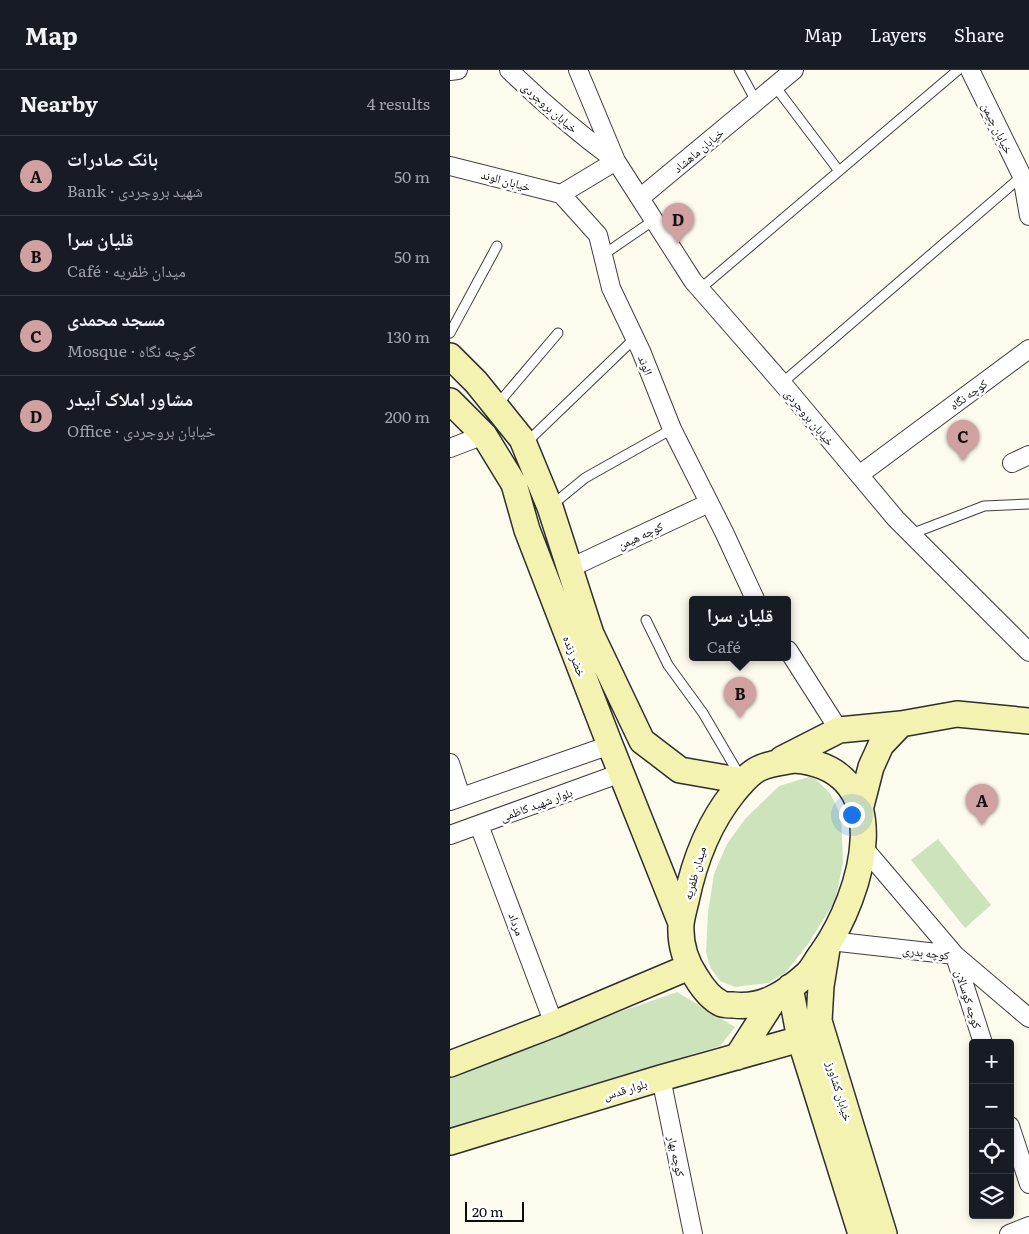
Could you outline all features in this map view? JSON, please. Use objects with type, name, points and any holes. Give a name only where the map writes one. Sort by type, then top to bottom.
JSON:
[{"type":"street","points":[[450,71],[458,70]]},
{"type":"street","name":"خیابان بروجردی","points":[[509,70],[539,100],[616,161]]},
{"type":"street","name":"خیابان بروجردی","points":[[578,70],[616,161],[693,281],[782,383],[896,519],[1028,648]]},
{"type":"street","name":"خیابان ماهشاد","points":[[640,198],[794,70]]},
{"type":"street","name":"خیابان چیمن","points":[[970,70],[1022,176],[1029,216]]},
{"type":"street","points":[[561,194],[616,161]]},
{"type":"street","name":"خیابان الوند","points":[[450,166],[561,194]]},
{"type":"street","name":"الوند","points":[[561,194],[598,235],[611,288],[635,338],[672,429],[754,596]]},
{"type":"street","name":"کوچه نگاه","points":[[859,475],[1029,349]]},
{"type":"street","name":"خضر زنده","points":[[450,356],[476,382],[525,445],[550,506],[591,634],[642,741],[680,770],[743,781]]},
{"type":"street","name":"خضر زنده","points":[[450,401],[484,435],[514,484],[527,530],[681,923]]},
{"type":"street","points":[[450,448],[484,435]]},
{"type":"street","points":[[1012,462],[1029,456]]},
{"type":"street","name":"کوچه هیمن","points":[[570,568],[709,503]]},
{"type":"street","points":[[791,655],[839,730]]},
{"type":"street","points":[[773,763],[839,730],[901,724],[957,714],[1029,721]]},
{"type":"street","points":[[861,806],[871,767],[881,745],[901,724]]},
{"type":"street","points":[[450,763],[456,799],[610,745]]},
{"type":"street","name":"میدان ظفریه","points":[[795,760],[810,761],[825,766],[841,776],[861,806],[863,847],[860,868],[854,892],[829,944],[808,973],[782,992],[760,1004],[744,1006],[722,1004],[701,986],[689,967],[683,949],[681,923],[693,870],[704,840],[720,808],[743,781],[758,769],[773,763],[795,760]]},
{"type":"street","name":"بلوار شهید کاظمی","points":[[450,835],[621,773]]},
{"type":"street","name":"مرداد","points":[[480,825],[554,1024]]},
{"type":"street","points":[[863,847],[955,955]]},
{"type":"street","name":"کوچه بدری","points":[[829,944],[955,955],[1029,1018]]},
{"type":"street","name":"خیابان کشاورز","points":[[829,944],[821,986],[819,1020],[872,1230]]},
{"type":"street","name":"کوچه کوسالان","points":[[955,955],[983,1039]]},
{"type":"street","points":[[450,1064],[554,1024],[689,967]]},
{"type":"street","points":[[737,1057],[782,992]]},
{"type":"street","name":"خیابان کشاورز","points":[[782,992],[872,1230]]},
{"type":"street","name":"بلوار قدس","points":[[450,1142],[661,1078],[800,1039]]},
{"type":"street","name":"کوچه بهار","points":[[661,1078],[693,1234]]},
{"type":"street","points":[[1011,1129],[1029,1184]]},
{"type":"street","points":[[1009,1234],[1029,1226]]},
{"type":"lane","points":[[739,70],[756,101]]},
{"type":"lane","points":[[700,289],[958,70]]},
{"type":"lane","points":[[774,85],[839,171]]},
{"type":"lane","points":[[782,383],[1022,176]]},
{"type":"lane","points":[[603,255],[654,220]]},
{"type":"lane","points":[[450,333],[498,246]]},
{"type":"lane","points":[[496,406],[558,333]]},
{"type":"lane","points":[[525,445],[635,338]]},
{"type":"lane","points":[[550,506],[585,478],[672,429]]},
{"type":"lane","points":[[911,534],[984,506],[1029,504]]},
{"type":"lane","points":[[646,620],[668,665],[702,713],[743,781]]},
{"type":"green space","points":[[812,776],[830,793],[841,816],[843,863],[835,901],[808,944],[786,972],[769,983],[735,987],[720,981],[710,967],[706,952],[708,913],[714,874],[727,844],[745,819],[779,786]]},
{"type":"green space","points":[[938,839],[991,905],[965,928],[911,860]]},
{"type":"green space","points":[[677,992],[735,1027],[720,1046],[450,1127],[450,1071]]},
{"type":"place","name":"مشاور املاک آبیدر","points":[[678,244]]},
{"type":"place","name":"مسجد محمدی","points":[[963,461]]},
{"type":"place","name":"قلیان سرا","points":[[740,718]]},
{"type":"place","name":"بانک صادرات","points":[[982,825]]}]
